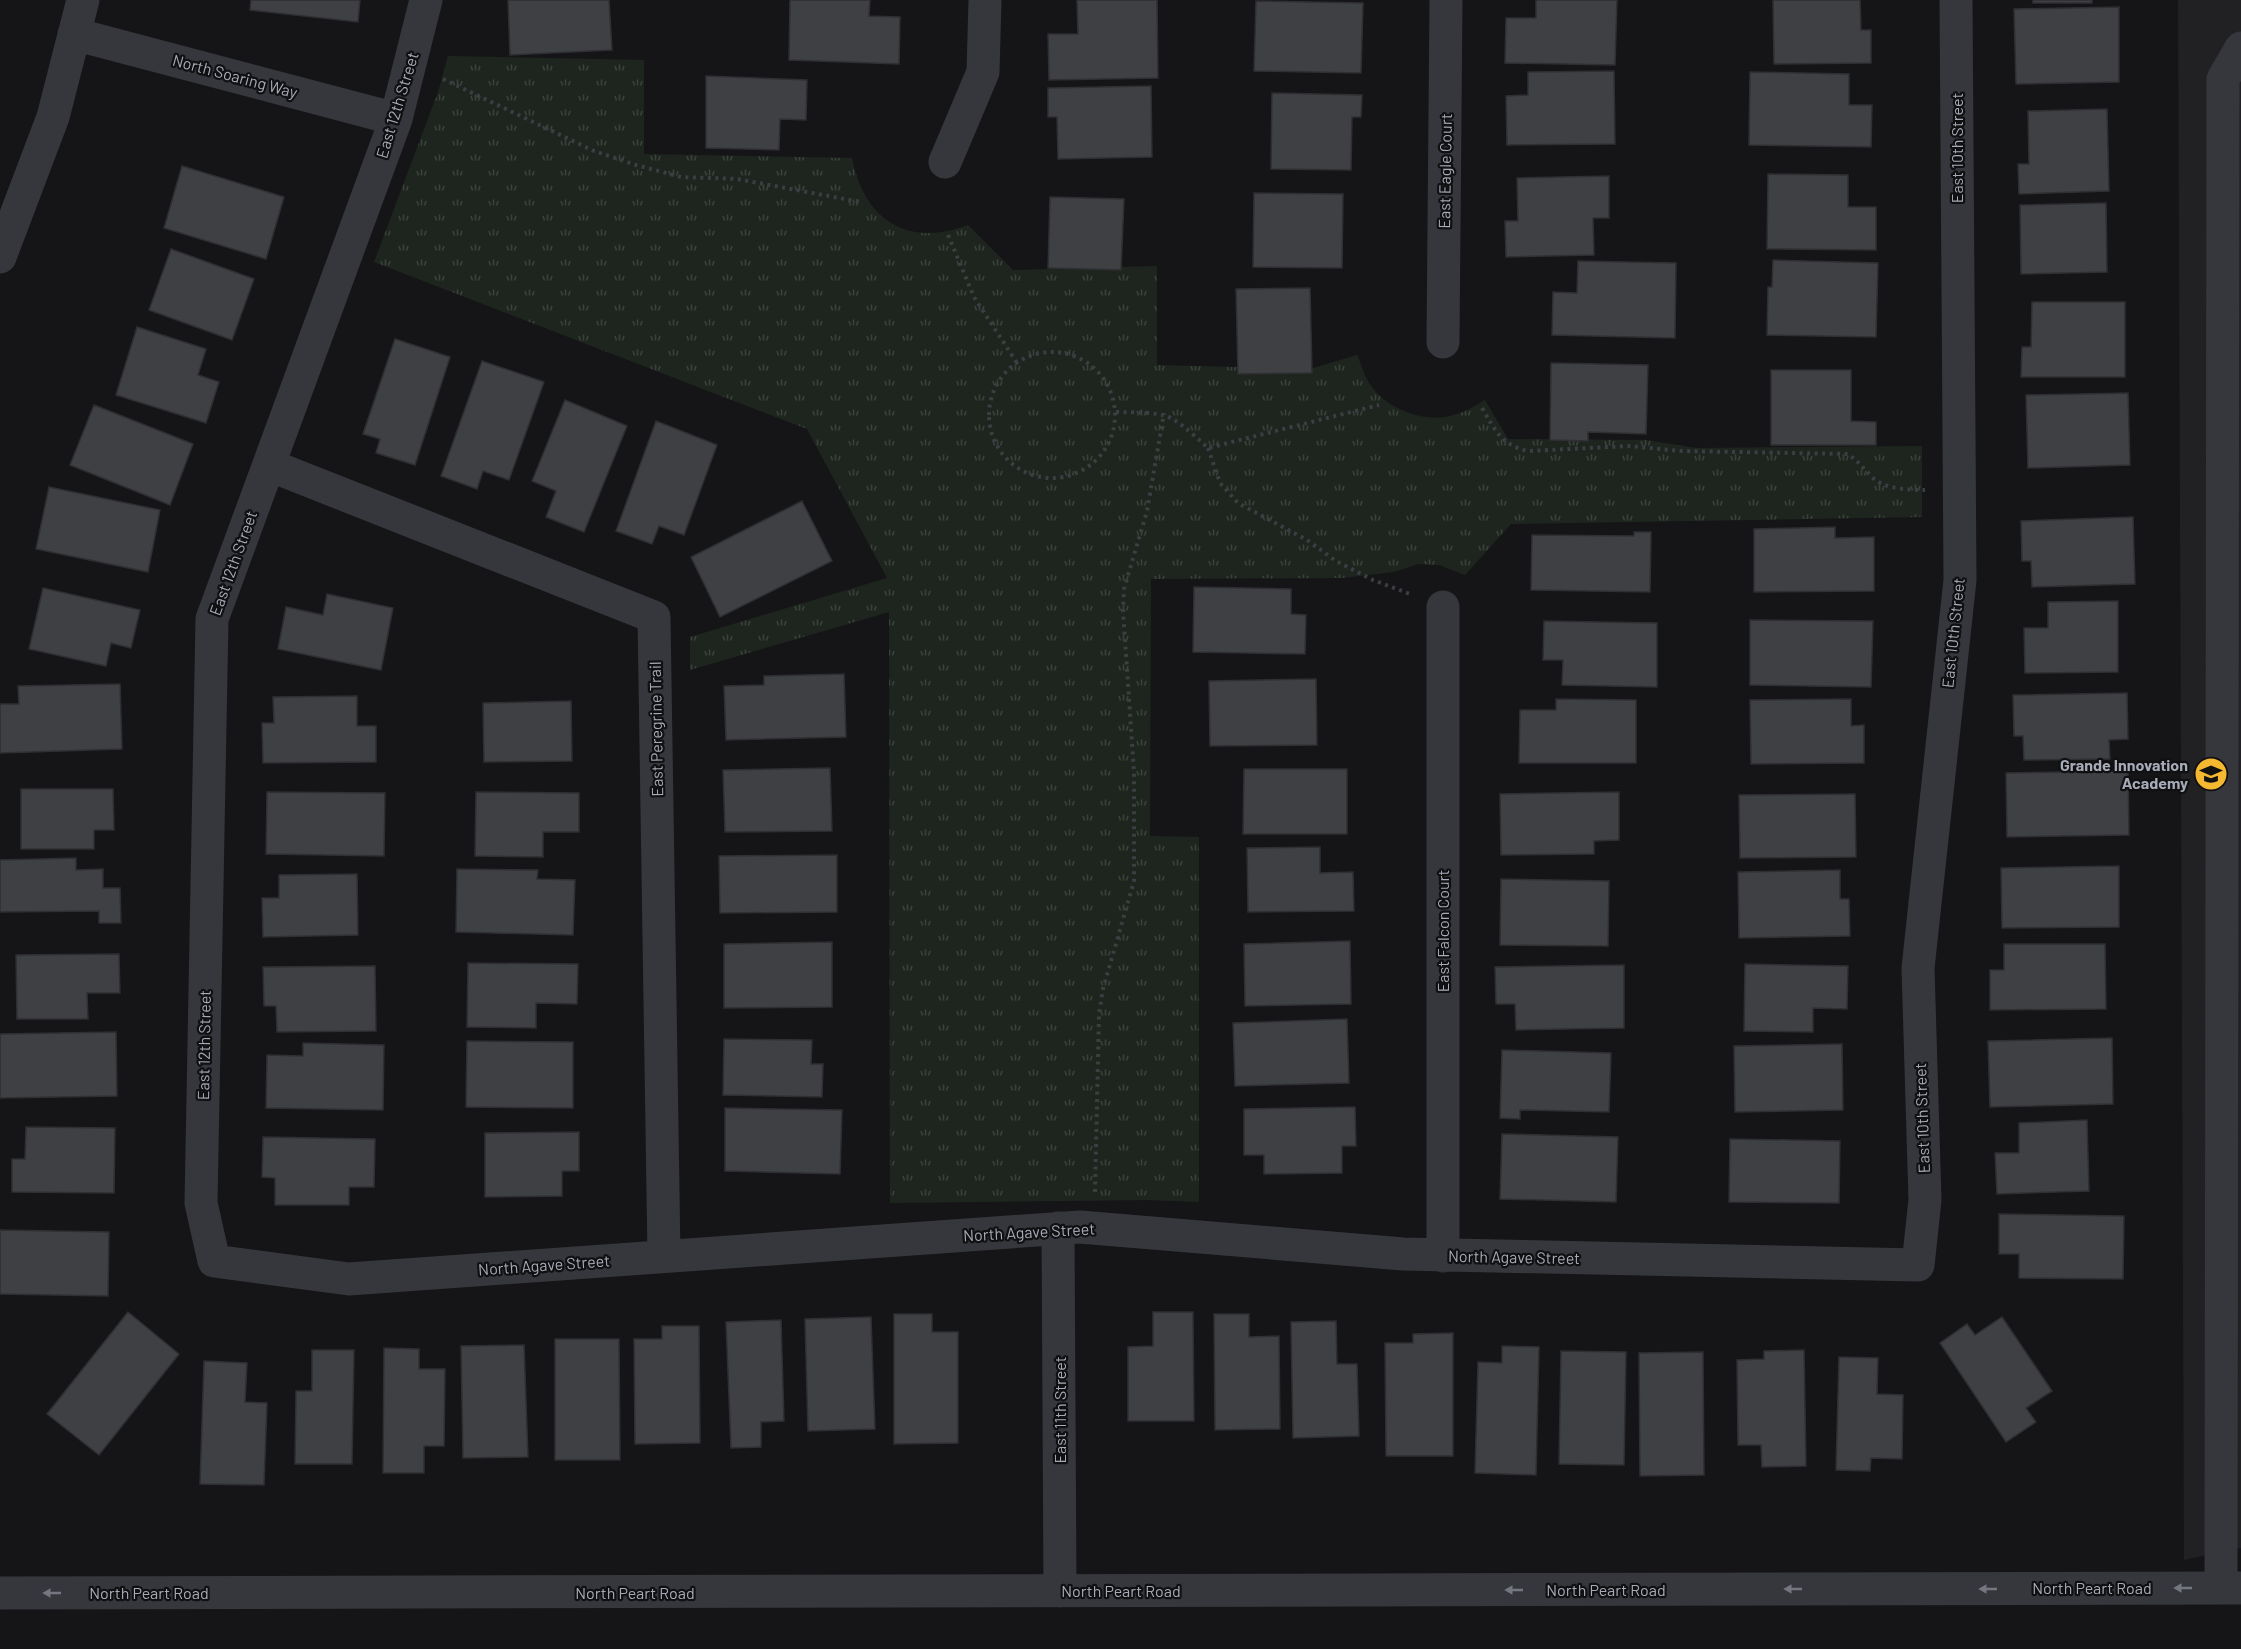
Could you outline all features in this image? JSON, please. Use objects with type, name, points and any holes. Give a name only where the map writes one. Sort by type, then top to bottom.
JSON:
[{"type":"street","points":[[0,257],[53,117],[83,0]]},
{"type":"street","name":"East 12th Street","points":[[214,1261],[201,1203],[212,619],[396,119],[426,0]]},
{"type":"street","points":[[945,162],[983,72],[986,0]]},
{"type":"street","name":"East Eagle Court","points":[[1443,342],[1446,0]]},
{"type":"street","name":"East 10th Street","points":[[1918,1265],[1925,1200],[1918,968],[1959,580],[1956,0]]},
{"type":"street","name":"North Soaring Way","points":[[74,34],[396,119]]},
{"type":"street","points":[[2231,1588],[2223,79],[2241,48]]},
{"type":"street","name":"East Peregrine Trail","points":[[269,465],[654,617],[664,1256]]},
{"type":"street","name":"East Falcon Court","points":[[1443,607],[1443,1256]]},
{"type":"street","name":"North Agave Street","points":[[214,1261],[349,1279],[1080,1227],[1443,1256],[1918,1265]]},
{"type":"street","name":"East 11th Street","points":[[1058,1228],[1060,1591]]},
{"type":"street","name":"North Peart Road","points":[[0,1593],[2231,1588]]},
{"type":"path","points":[[446,81],[594,151],[636,165],[681,177],[737,179],[861,202]]},
{"type":"path","points":[[948,235],[974,297],[1017,363]]},
{"type":"path","points":[[1048,352],[1068,353],[1087,361],[1102,374],[1112,392],[1116,412],[1113,434],[1103,453],[1087,468],[1067,477],[1046,479],[1024,472],[1007,459],[995,441],[989,420],[991,400],[999,381],[1017,363],[1029,356],[1048,352]]},
{"type":"path","points":[[1208,448],[1379,405]]},
{"type":"path","points":[[1482,408],[1497,434],[1512,447],[1527,451],[1630,446],[1681,452],[1848,454],[1861,463],[1875,480],[1889,486],[1916,490]]},
{"type":"path","points":[[1116,412],[1164,413],[1177,420],[1208,448],[1220,483],[1238,503],[1307,540],[1336,561],[1373,580]]},
{"type":"path","points":[[1095,1197],[1099,1014],[1103,989],[1134,881],[1136,847],[1131,705],[1123,611],[1125,589],[1147,511],[1164,413]]},
{"type":"shaded area","name":"Grande Innovation Academy","points":[[2178,0],[2241,0],[2241,1548],[2184,1560]]},
{"type":"green space","points":[[448,56],[644,60],[644,154],[852,158],[858,180],[867,198],[878,213],[892,223],[908,230],[926,233],[968,225],[1013,270],[1157,266],[1157,365],[1310,369],[1357,355],[1366,378],[1374,390],[1393,405],[1415,415],[1439,418],[1459,413],[1485,400],[1508,439],[1647,440],[1696,448],[1922,446],[1922,517],[1511,524],[1465,575],[1439,565],[1418,564],[1394,572],[1342,578],[1151,579],[1150,836],[1199,837],[1199,1202],[1148,1200],[890,1203],[889,612],[690,670],[690,637],[887,578],[807,429],[374,262],[438,92]]},
{"type":"building","points":[[251,0],[360,0],[358,22],[250,10]]},
{"type":"building","points":[[508,0],[609,0],[612,50],[510,55]]},
{"type":"building","points":[[790,0],[870,0],[869,16],[900,17],[899,64],[789,60]]},
{"type":"building","points":[[1077,0],[1157,0],[1158,78],[1049,80],[1048,34],[1078,34]]},
{"type":"building","points":[[1536,0],[1617,0],[1615,65],[1505,63],[1506,18],[1536,18]]},
{"type":"building","points":[[1773,0],[1860,0],[1861,30],[1871,30],[1871,63],[1774,64]]},
{"type":"building","points":[[2033,0],[2092,0],[2092,3],[2033,3]]},
{"type":"building","points":[[1256,1],[1363,3],[1361,73],[1254,71]]},
{"type":"building","points":[[2119,7],[2119,82],[2016,84],[2014,9]]},
{"type":"building","points":[[1614,71],[1615,144],[1507,145],[1506,96],[1528,95],[1528,72]]},
{"type":"building","points":[[1750,72],[1849,74],[1849,105],[1872,105],[1871,147],[1749,145]]},
{"type":"building","points":[[706,76],[807,80],[806,120],[780,119],[779,150],[706,148]]},
{"type":"building","points":[[1151,86],[1152,157],[1058,159],[1057,117],[1048,117],[1048,88]]},
{"type":"building","points":[[1272,93],[1362,95],[1361,117],[1352,117],[1351,170],[1271,169]]},
{"type":"building","points":[[2107,109],[2109,191],[2019,194],[2018,164],[2029,164],[2028,111]]},
{"type":"building","points":[[182,166],[284,197],[266,259],[164,228]]},
{"type":"building","points":[[1768,174],[1848,175],[1848,207],[1876,207],[1876,250],[1767,249]]},
{"type":"building","points":[[1609,176],[1609,218],[1593,218],[1594,255],[1506,257],[1505,221],[1518,221],[1517,178]]},
{"type":"building","points":[[1254,193],[1343,194],[1342,268],[1253,267]]},
{"type":"building","points":[[1050,197],[1124,199],[1121,270],[1048,268]]},
{"type":"building","points":[[2106,203],[2107,272],[2021,274],[2020,205]]},
{"type":"building","points":[[171,249],[254,279],[232,340],[149,310]]},
{"type":"building","points":[[1773,260],[1878,263],[1876,337],[1767,335],[1768,287],[1772,287]]},
{"type":"building","points":[[1578,261],[1676,263],[1675,338],[1552,335],[1553,292],[1577,293]]},
{"type":"building","points":[[1310,288],[1312,373],[1238,374],[1236,289]]},
{"type":"building","points":[[2032,302],[2125,302],[2125,377],[2021,377],[2022,347],[2031,347]]},
{"type":"building","points":[[137,327],[206,349],[198,375],[219,382],[206,423],[116,395]]},
{"type":"building","points":[[395,339],[450,357],[415,465],[376,453],[380,439],[363,434]]},
{"type":"building","points":[[482,361],[544,382],[509,480],[483,471],[477,489],[441,476]]},
{"type":"building","points":[[1551,363],[1648,365],[1646,434],[1588,432],[1588,441],[1550,440]]},
{"type":"building","points":[[1771,370],[1851,370],[1851,421],[1876,422],[1876,445],[1771,445]]},
{"type":"building","points":[[2128,393],[2130,465],[2028,468],[2026,395]]},
{"type":"building","points":[[565,400],[627,426],[584,532],[546,517],[556,491],[532,481]]},
{"type":"building","points":[[94,405],[193,444],[170,505],[70,465]]},
{"type":"building","points":[[656,421],[717,445],[684,535],[659,526],[652,544],[616,531]]},
{"type":"building","points":[[49,487],[160,510],[148,572],[36,549]]},
{"type":"building","points":[[802,501],[832,561],[720,617],[691,557]]},
{"type":"building","points":[[2133,517],[2135,584],[2032,587],[2031,561],[2022,561],[2021,521]]},
{"type":"building","points":[[1835,527],[1835,538],[1874,537],[1874,591],[1754,592],[1754,529]]},
{"type":"building","points":[[1634,532],[1651,532],[1650,592],[1531,590],[1532,535],[1634,536]]},
{"type":"building","points":[[1194,587],[1291,589],[1291,614],[1306,615],[1305,654],[1193,652]]},
{"type":"building","points":[[43,588],[140,610],[131,648],[111,643],[106,666],[29,649]]},
{"type":"building","points":[[327,594],[393,608],[381,670],[278,649],[286,607],[323,615]]},
{"type":"building","points":[[2118,601],[2118,672],[2025,673],[2024,628],[2048,628],[2048,602]]},
{"type":"building","points":[[1750,620],[1873,621],[1871,687],[1750,685]]},
{"type":"building","points":[[1544,621],[1657,623],[1657,687],[1562,685],[1563,660],[1543,660]]},
{"type":"building","points":[[844,674],[846,737],[726,740],[724,686],[764,685],[764,676]]},
{"type":"building","points":[[1316,679],[1317,745],[1210,746],[1209,681]]},
{"type":"building","points":[[120,684],[122,749],[0,753],[0,704],[19,704],[18,686]]},
{"type":"building","points":[[2127,693],[2128,739],[2109,740],[2110,759],[2024,760],[2023,736],[2014,736],[2013,695]]},
{"type":"building","points":[[357,696],[357,726],[376,726],[376,762],[263,763],[262,723],[274,723],[273,697]]},
{"type":"building","points":[[1556,699],[1636,700],[1636,763],[1519,763],[1520,710],[1556,710]]},
{"type":"building","points":[[1851,699],[1851,726],[1864,725],[1864,763],[1751,764],[1750,700]]},
{"type":"building","points":[[571,701],[572,761],[484,762],[483,703]]},
{"type":"building","points":[[830,768],[832,831],[725,832],[723,770]]},
{"type":"building","points":[[1244,769],[1347,769],[1347,834],[1243,834]]},
{"type":"building","points":[[2128,771],[2129,835],[2007,837],[2006,773]]},
{"type":"building","points":[[21,789],[113,789],[114,830],[94,830],[94,849],[21,849]]},
{"type":"building","points":[[267,792],[385,793],[384,856],[266,854]]},
{"type":"building","points":[[476,792],[579,793],[579,832],[543,832],[543,857],[475,856]]},
{"type":"building","points":[[1619,792],[1619,840],[1594,841],[1594,854],[1501,855],[1500,794]]},
{"type":"building","points":[[1855,794],[1856,857],[1740,858],[1739,795]]},
{"type":"building","points":[[1320,847],[1320,873],[1353,872],[1354,911],[1248,912],[1247,848]]},
{"type":"building","points":[[837,855],[837,912],[720,913],[719,856]]},
{"type":"building","points":[[76,858],[76,870],[103,869],[103,888],[120,888],[121,923],[99,923],[99,911],[0,912],[0,860]]},
{"type":"building","points":[[2119,866],[2119,927],[2002,928],[2001,868]]},
{"type":"building","points":[[457,869],[538,870],[537,879],[575,880],[573,935],[456,932]]},
{"type":"building","points":[[1840,870],[1840,899],[1849,899],[1850,936],[1739,938],[1738,872]]},
{"type":"building","points":[[357,874],[358,935],[263,937],[262,898],[279,898],[279,875]]},
{"type":"building","points":[[1501,879],[1609,881],[1608,946],[1500,945]]},
{"type":"building","points":[[1350,941],[1351,1004],[1245,1006],[1244,944]]},
{"type":"building","points":[[832,942],[832,1007],[724,1008],[724,944]]},
{"type":"building","points":[[2004,944],[2105,944],[2106,1009],[1990,1010],[1990,970],[2004,970]]},
{"type":"building","points":[[119,954],[120,993],[87,993],[88,1019],[17,1019],[16,955]]},
{"type":"building","points":[[468,963],[578,964],[577,1004],[536,1003],[536,1028],[467,1027]]},
{"type":"building","points":[[1745,964],[1848,966],[1847,1009],[1813,1008],[1813,1032],[1744,1031]]},
{"type":"building","points":[[1624,965],[1624,1028],[1516,1030],[1515,1004],[1496,1004],[1495,967]]},
{"type":"building","points":[[375,966],[376,1031],[277,1032],[276,1006],[264,1006],[263,967]]},
{"type":"building","points":[[1347,1019],[1349,1083],[1235,1086],[1233,1023]]},
{"type":"building","points":[[116,1032],[117,1096],[0,1098],[0,1034]]},
{"type":"building","points":[[2112,1038],[2113,1104],[1990,1107],[1988,1041]]},
{"type":"building","points":[[724,1039],[812,1040],[811,1064],[823,1064],[822,1097],[723,1095]]},
{"type":"building","points":[[467,1041],[573,1042],[573,1108],[466,1107]]},
{"type":"building","points":[[303,1043],[384,1045],[383,1110],[266,1108],[267,1055],[303,1056]]},
{"type":"building","points":[[1842,1044],[1843,1110],[1735,1112],[1734,1046]]},
{"type":"building","points":[[1502,1050],[1611,1053],[1609,1112],[1520,1110],[1520,1119],[1500,1118]]},
{"type":"building","points":[[1355,1107],[1356,1146],[1342,1146],[1342,1173],[1264,1174],[1264,1155],[1244,1155],[1244,1109]]},
{"type":"building","points":[[725,1108],[842,1110],[840,1174],[725,1171]]},
{"type":"building","points":[[2087,1120],[2089,1191],[1997,1194],[1995,1153],[2019,1153],[2019,1123]]},
{"type":"building","points":[[26,1127],[115,1128],[114,1193],[12,1192],[12,1159],[25,1159]]},
{"type":"building","points":[[579,1132],[579,1171],[562,1171],[562,1196],[485,1197],[485,1133]]},
{"type":"building","points":[[1502,1134],[1618,1137],[1616,1202],[1500,1199]]},
{"type":"building","points":[[263,1137],[375,1139],[374,1187],[349,1187],[349,1205],[275,1205],[275,1178],[262,1177]]},
{"type":"building","points":[[1730,1139],[1840,1141],[1839,1203],[1729,1202]]},
{"type":"building","points":[[1999,1214],[2124,1216],[2123,1279],[2019,1278],[2019,1254],[1999,1254]]},
{"type":"building","points":[[0,1230],[109,1232],[108,1296],[0,1294]]},
{"type":"building","points":[[128,1312],[179,1354],[99,1455],[47,1414]]},
{"type":"building","points":[[1153,1312],[1193,1312],[1194,1421],[1128,1421],[1128,1347],[1153,1346]]},
{"type":"building","points":[[894,1314],[932,1314],[932,1332],[958,1332],[958,1443],[894,1444]]},
{"type":"building","points":[[1214,1314],[1249,1314],[1249,1337],[1279,1336],[1280,1429],[1215,1430]]},
{"type":"building","points":[[871,1317],[875,1429],[808,1431],[805,1319]]},
{"type":"building","points":[[2002,1317],[2052,1391],[2026,1408],[2036,1422],[2006,1442],[1940,1343],[1967,1324],[1975,1335]]},
{"type":"building","points":[[781,1320],[784,1421],[761,1422],[761,1447],[731,1448],[726,1322]]},
{"type":"building","points":[[1336,1321],[1337,1364],[1357,1364],[1359,1436],[1293,1438],[1291,1322]]},
{"type":"building","points":[[662,1326],[699,1326],[700,1443],[635,1444],[634,1339],[662,1339]]},
{"type":"building","points":[[1453,1333],[1453,1456],[1386,1456],[1385,1343],[1413,1343],[1413,1334]]},
{"type":"building","points":[[555,1339],[619,1339],[620,1460],[555,1460]]},
{"type":"building","points":[[524,1345],[528,1457],[463,1458],[461,1346]]},
{"type":"building","points":[[1502,1346],[1539,1347],[1536,1475],[1475,1473],[1478,1362],[1502,1363]]},
{"type":"building","points":[[384,1348],[419,1349],[419,1369],[445,1369],[444,1446],[424,1446],[424,1473],[383,1473]]},
{"type":"building","points":[[312,1350],[354,1350],[352,1464],[295,1464],[296,1391],[312,1391]]},
{"type":"building","points":[[1804,1350],[1806,1466],[1762,1467],[1761,1445],[1738,1445],[1737,1360],[1764,1359],[1764,1351]]},
{"type":"building","points":[[1561,1351],[1626,1352],[1624,1465],[1559,1464]]},
{"type":"building","points":[[1703,1352],[1704,1475],[1640,1476],[1639,1353]]},
{"type":"building","points":[[1839,1357],[1878,1358],[1877,1394],[1903,1395],[1902,1459],[1871,1458],[1870,1471],[1836,1470]]},
{"type":"building","points":[[204,1361],[247,1363],[245,1402],[267,1403],[264,1485],[200,1484]]},
{"type":"place","name":"Grande Innovation Academy","points":[[2211,774]]}]
